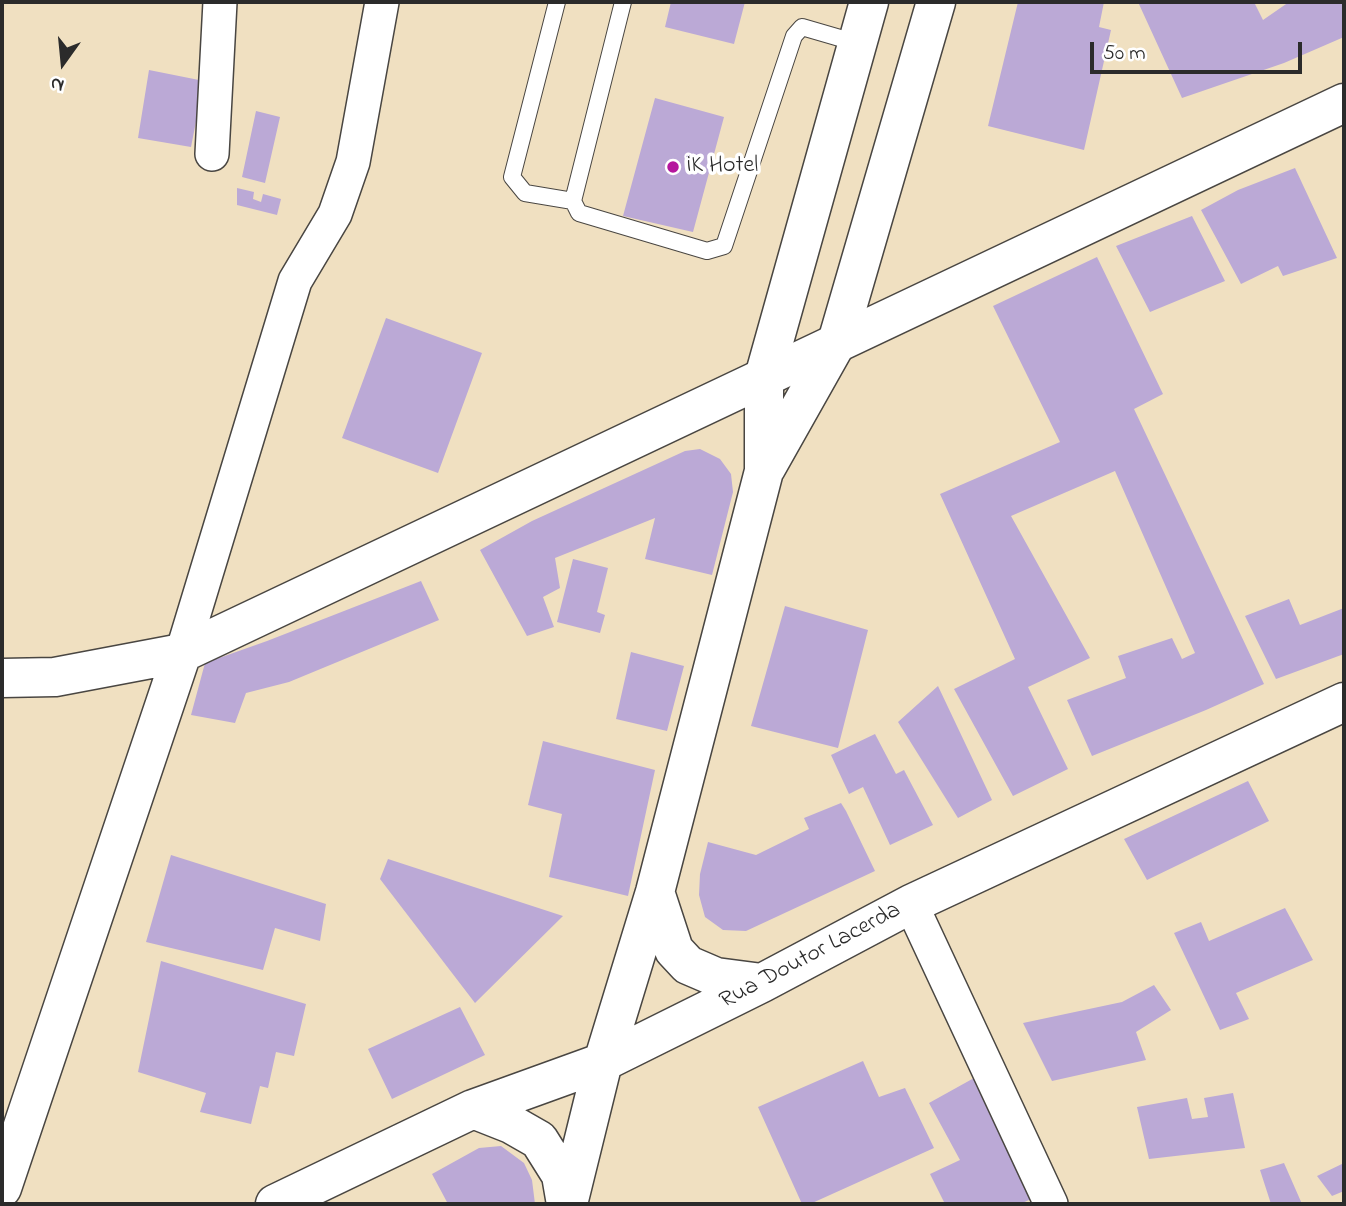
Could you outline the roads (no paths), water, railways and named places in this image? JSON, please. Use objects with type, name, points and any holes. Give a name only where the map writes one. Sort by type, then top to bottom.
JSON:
[{"type":"main road","points":[[567,1204],[603,1062],[655,892],[764,471],[764,377],[869,2]]},
{"type":"main road","points":[[764,471],[837,342],[936,2]]},
{"type":"main road","points":[[2,677],[55,677],[182,653],[1344,103]]},
{"type":"main road","points":[[2,1188],[182,653]]},
{"type":"main road","name":"Rua Doutor Lacerda","points":[[275,1204],[473,1109],[603,1062],[762,984],[911,904],[1344,702]]},
{"type":"main road","points":[[655,892],[674,950],[688,965],[716,977],[762,984]]},
{"type":"main road","points":[[473,1109],[539,1140],[561,1175],[567,1204]]},
{"type":"street","points":[[212,154],[220,2]]},
{"type":"street","points":[[182,653],[295,281],[335,214],[353,162],[382,2]]},
{"type":"street","points":[[911,904],[1051,1204]]},
{"type":"lane","points":[[557,2],[512,177],[525,193],[573,201]]},
{"type":"lane","points":[[623,2],[573,201],[579,213],[707,250],[724,246],[794,36],[802,27],[857,43]]},
{"type":"place","name":"iK Hotel","points":[[673,167]]}]
